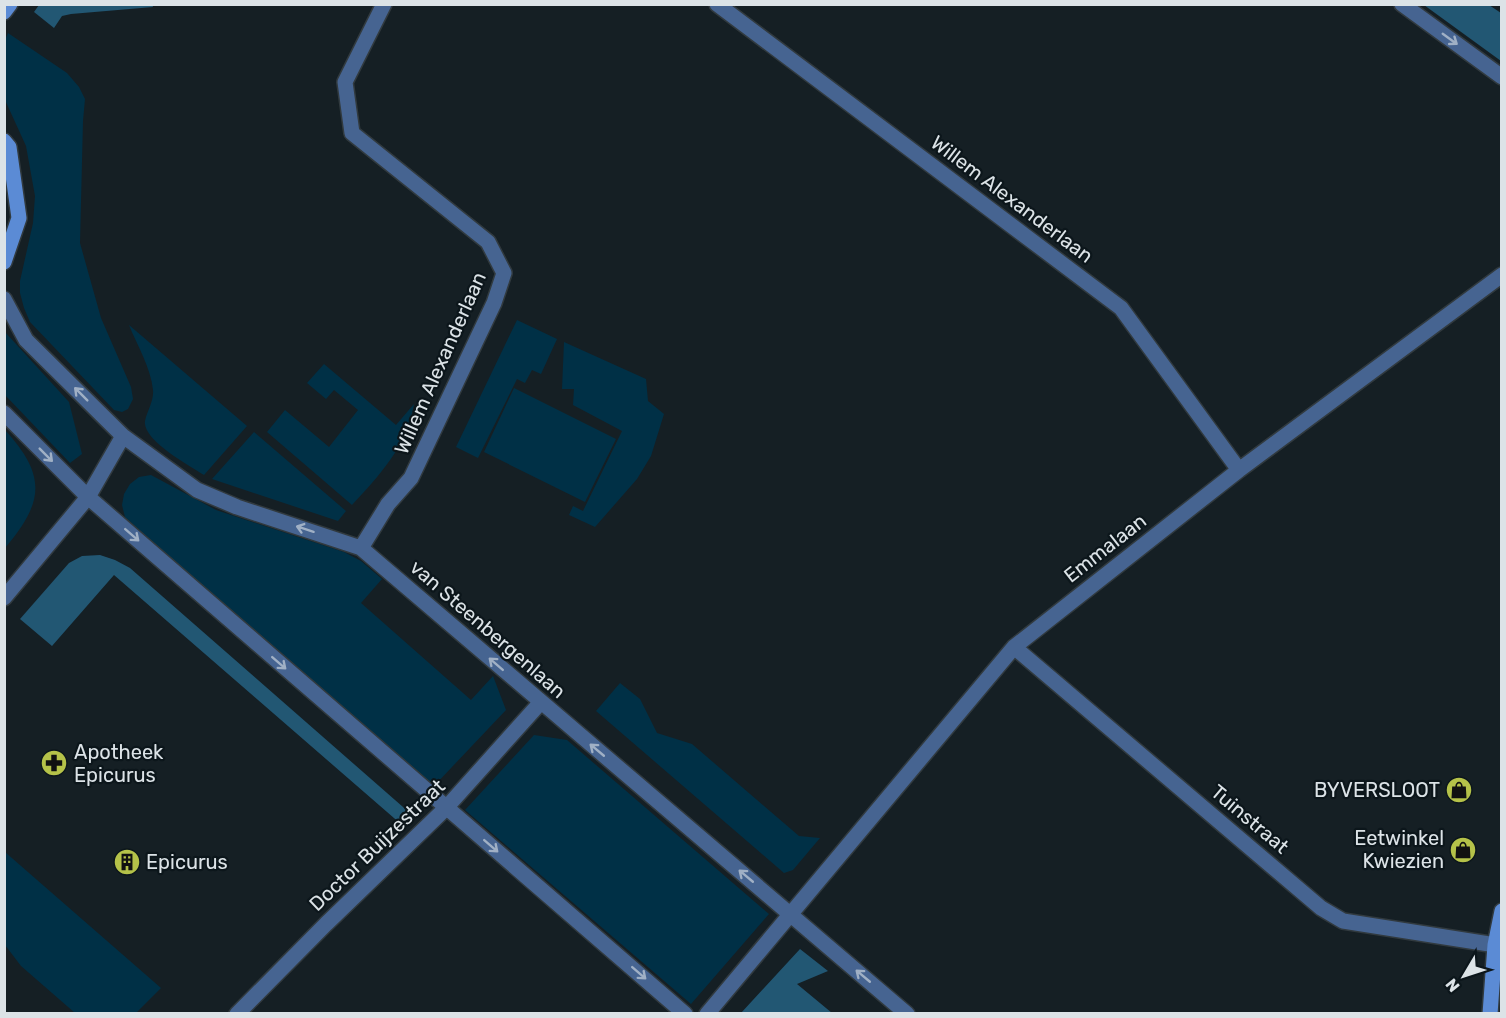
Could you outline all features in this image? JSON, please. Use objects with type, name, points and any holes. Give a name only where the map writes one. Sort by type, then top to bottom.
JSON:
[{"type":"main road","points":[[4,12],[10,4]]},
{"type":"main road","points":[[4,141],[9,147],[19,218],[4,262]]},
{"type":"main road","points":[[1490,1014],[1502,911]]},
{"type":"street","name":"Willem Alexanderlaan","points":[[361,548],[388,504],[411,478],[494,303],[504,273],[488,242],[352,133],[345,82],[384,4]]},
{"type":"street","name":"Willem Alexanderlaan","points":[[717,4],[1121,308],[1239,470]]},
{"type":"street","points":[[1402,4],[1502,77]]},
{"type":"street","name":"Emmalaan","points":[[790,914],[1014,647],[1239,470],[1502,274]]},
{"type":"street","name":"van Steenbergenlaan","points":[[4,299],[26,340],[123,436],[196,490],[237,507],[361,548],[907,1014]]},
{"type":"street","points":[[4,413],[88,497],[685,1014]]},
{"type":"street","points":[[4,598],[88,497],[123,436]]},
{"type":"street","name":"Tuinstraat","points":[[1014,647],[1322,908],[1343,921],[1498,945]]},
{"type":"street","name":"Doctor Buijzestraat","points":[[237,1014],[446,808],[541,702]]},
{"type":"street","points":[[707,1014],[790,914]]},
{"type":"shaded area","points":[[152,4],[153,7],[71,14],[62,16],[54,28],[34,12],[39,5]]},
{"type":"shaded area","points":[[1424,5],[1489,5],[1501,13],[1501,61]]},
{"type":"shaded area","points":[[8,33],[67,73],[79,87],[85,99],[80,243],[101,318],[131,387],[133,399],[128,409],[122,412],[114,410],[30,322],[24,308],[20,281],[33,223],[35,196],[26,146],[5,100],[5,40]]},
{"type":"shaded area","points":[[517,320],[557,339],[541,374],[532,370],[525,383],[517,379],[478,458],[456,447]]},
{"type":"shaded area","points":[[129,325],[247,426],[204,475],[168,452],[146,428],[145,421],[153,394],[152,382]]},
{"type":"shaded area","points":[[5,332],[69,402],[82,454],[70,463],[5,395]]},
{"type":"shaded area","points":[[564,342],[646,379],[648,401],[664,414],[651,456],[637,479],[595,527],[569,515],[573,506],[583,511],[622,431],[573,405],[574,389],[562,389]]},
{"type":"shaded area","points":[[324,364],[396,425],[414,404],[406,433],[399,446],[382,471],[352,505],[267,432],[285,410],[329,447],[358,410],[334,390],[326,399],[307,383]]},
{"type":"shaded area","points":[[514,388],[616,439],[585,502],[484,452]]},
{"type":"shaded area","points":[[5,430],[28,461],[34,475],[35,489],[33,503],[27,517],[5,548]]},
{"type":"shaded area","points":[[254,432],[346,511],[338,521],[212,479]]},
{"type":"shaded area","points":[[151,475],[216,510],[344,552],[361,561],[382,579],[361,603],[471,700],[493,676],[506,710],[434,786],[125,517],[122,505],[124,494],[130,484],[139,477]]},
{"type":"shaded area","points":[[100,555],[130,568],[411,814],[402,825],[114,575],[52,646],[20,619],[69,563],[82,556]]},
{"type":"shaded area","points":[[620,683],[640,699],[657,733],[692,744],[799,836],[820,838],[793,870],[784,873],[596,711]]},
{"type":"shaded area","points":[[534,735],[567,740],[769,914],[691,1004],[465,810]]},
{"type":"shaded area","points":[[5,852],[161,988],[136,1013],[75,1013],[21,966],[5,945]]},
{"type":"shaded area","points":[[800,949],[828,971],[797,984],[832,1013],[741,1013]]},
{"type":"place","name":"Apotheek Epicurus","points":[[54,763]]},
{"type":"place","name":"BYVERSLOOT","points":[[1459,790]]},
{"type":"place","name":"Eetwinkel Kwiezien","points":[[1463,850]]},
{"type":"place","name":"Epicurus","points":[[127,862]]}]
